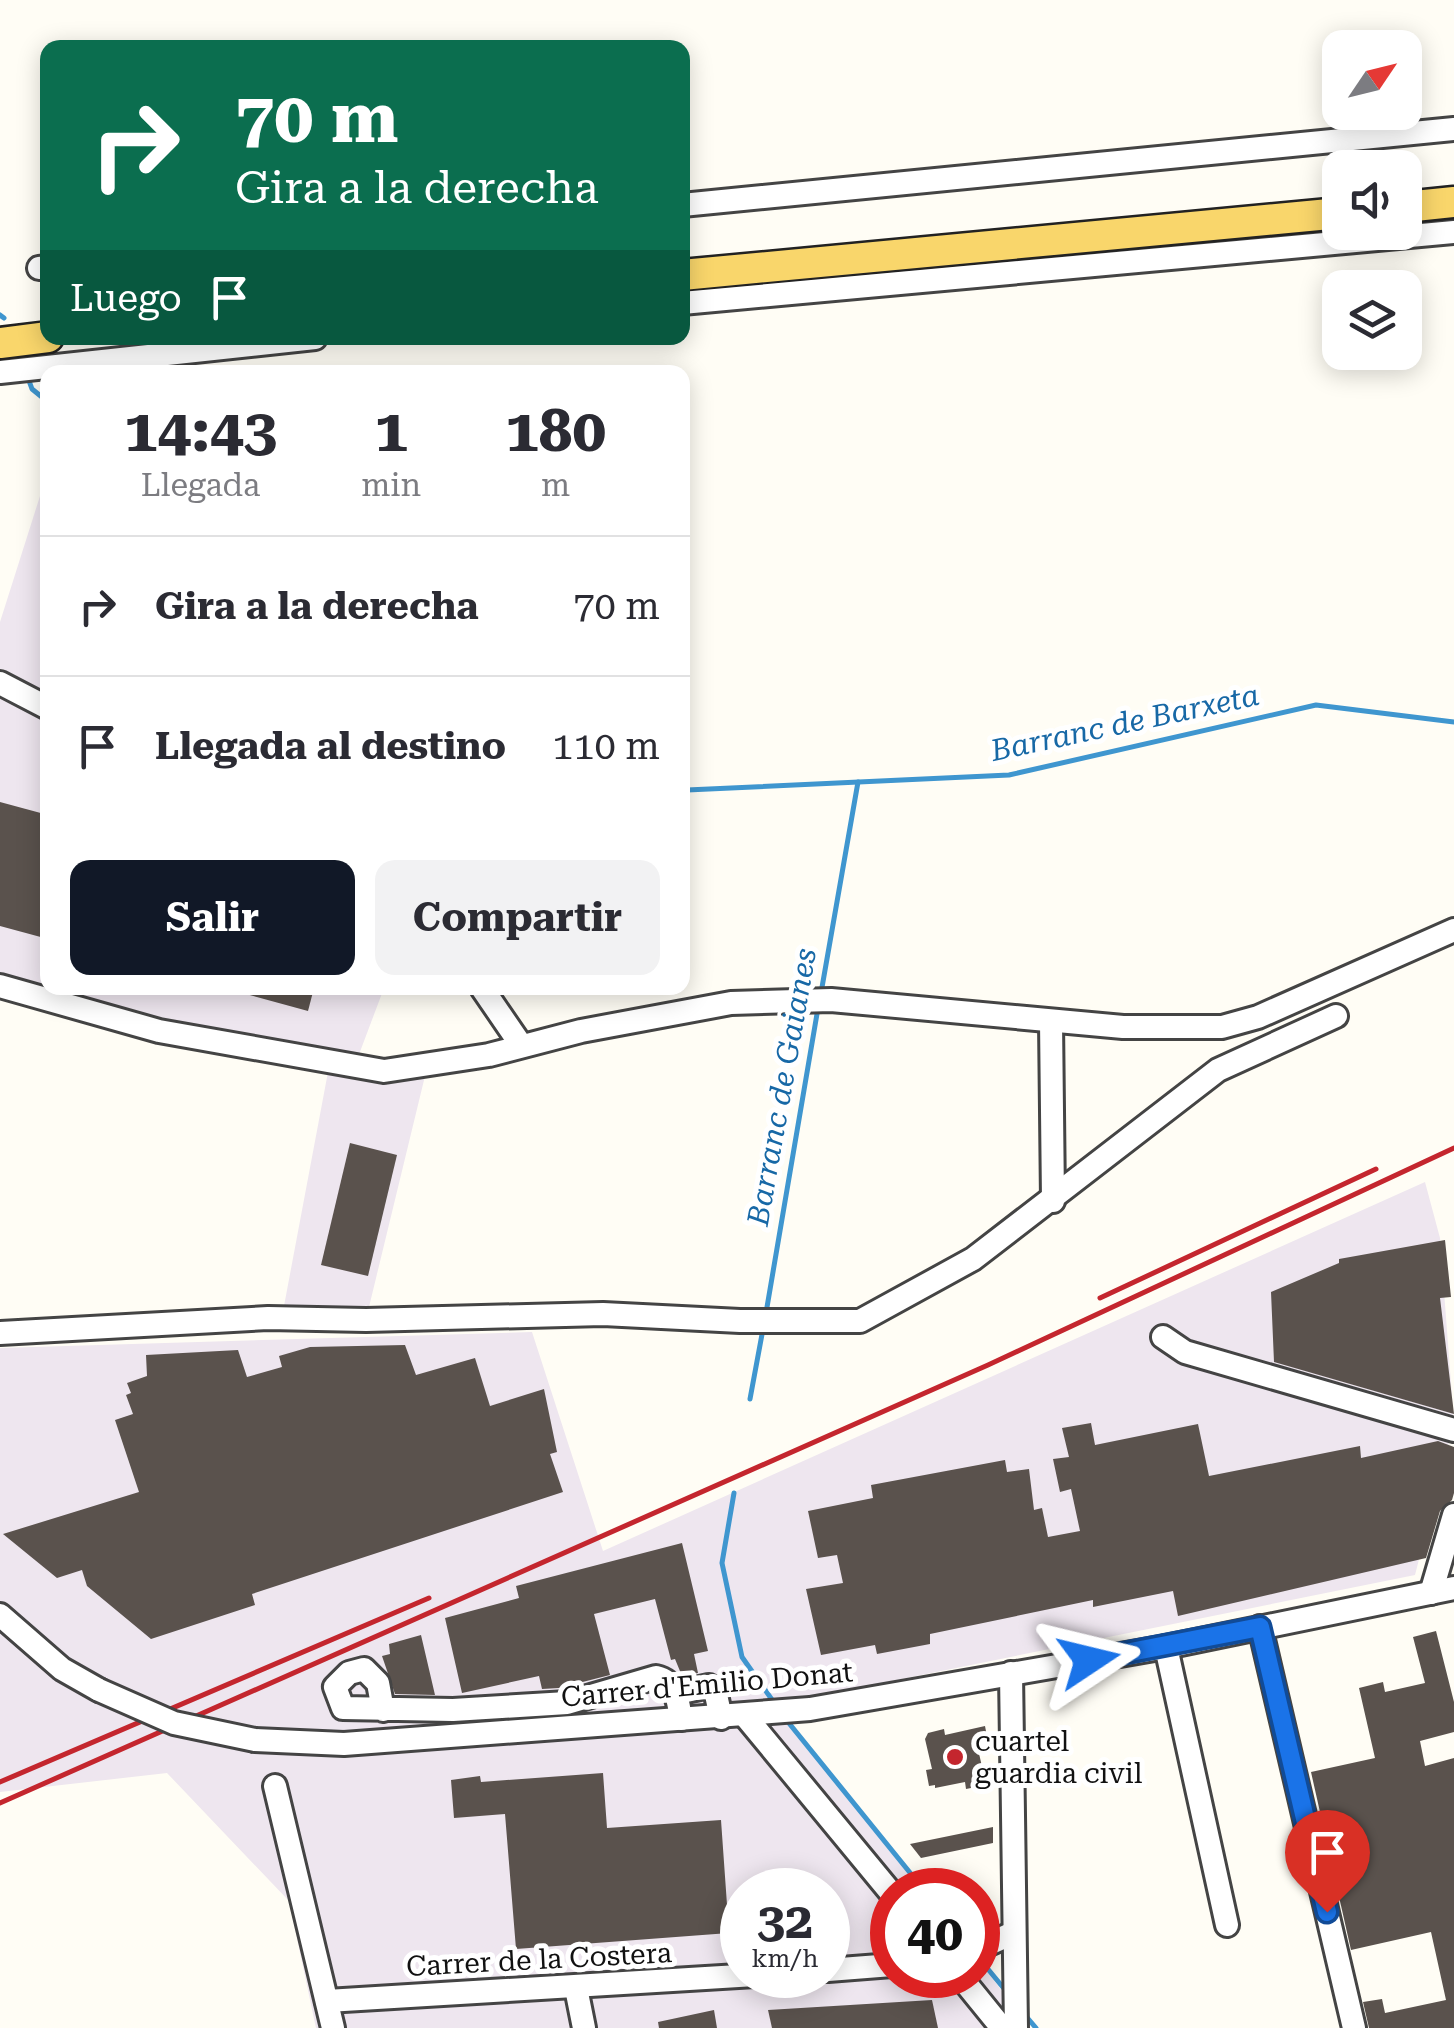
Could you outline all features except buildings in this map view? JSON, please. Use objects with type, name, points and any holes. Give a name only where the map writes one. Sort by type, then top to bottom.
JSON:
[{"type":"main road","points":[[1422,205],[1454,202]]},
{"type":"main road","points":[[690,274],[1322,215]]},
{"type":"main road","points":[[0,342],[40,338]]},
{"type":"street","points":[[690,204],[1454,129]]},
{"type":"street","points":[[690,301],[1454,232]]},
{"type":"street","points":[[65,365],[250,345]]},
{"type":"street","points":[[0,372],[40,368]]},
{"type":"street","points":[[0,682],[40,704]]},
{"type":"street","points":[[0,986],[158,1031],[384,1071],[489,1055],[731,1003],[821,1000],[1123,1027],[1222,1027],[1258,1016],[1454,930]]},
{"type":"street","points":[[487,995],[522,1045]]},
{"type":"street","points":[[0,1334],[268,1318],[366,1320],[603,1314],[740,1321],[860,1321],[973,1260],[1218,1070],[1336,1016]]},
{"type":"street","points":[[1051,1021],[1052,1202]]},
{"type":"street","points":[[1163,1337],[1185,1352],[1454,1430]]},
{"type":"street","points":[[1443,1590],[1454,1515]]},
{"type":"street","name":"Carrer d'Emilio Donat","points":[[0,1615],[62,1669],[174,1723],[255,1740],[344,1744],[810,1709],[1166,1647],[1443,1590]]},
{"type":"street","points":[[1260,1627],[1354,2028]]},
{"type":"street","points":[[1166,1647],[1227,1924]]},
{"type":"street","points":[[1000,1922],[1011,1673]]},
{"type":"street","points":[[383,1710],[568,1704],[656,1677],[667,1680],[677,1693],[681,1719]]},
{"type":"street","points":[[677,1693],[710,1686],[720,1718]]},
{"type":"street","points":[[758,1715],[873,1868]]},
{"type":"street","points":[[275,1786],[333,2028]]},
{"type":"street","points":[[1000,1952],[1011,2026]]},
{"type":"street","name":"Carrer de la Costera","points":[[327,2001],[720,1978]]},
{"type":"street","points":[[576,1988],[584,2028]]},
{"type":"street","points":[[982,1998],[1011,2026]]},
{"type":"shaded area","points":[[40,496],[40,995],[381,995],[355,1065],[418,1060],[425,1076],[369,1307],[284,1306],[328,1072],[0,997],[0,622]]},
{"type":"shaded area","points":[[1425,1182],[1440,1238],[1454,1423],[1415,1575],[773,1705],[903,1868],[870,1868],[870,1998],[1000,1998],[1000,1988],[1009,2000],[1009,2028],[316,2028],[289,1901],[167,1773],[0,1792],[0,1348],[532,1332],[603,1551]]},
{"type":"waterway","name":"Barranc de Barxeta","points":[[0,315],[4,318]]},
{"type":"waterway","name":"Barranc de Barxeta","points":[[28,378],[40,396]]},
{"type":"waterway","name":"Barranc de Barxeta","points":[[690,790],[1009,775],[1316,705],[1454,722]]},
{"type":"waterway","name":"Barranc de Gaianes","points":[[821,993],[858,782]]},
{"type":"waterway","name":"Barranc de Gaianes","points":[[766,1313],[818,1008]]},
{"type":"waterway","name":"Barranc de Gaianes","points":[[750,1399],[763,1329]]},
{"type":"waterway","name":"Barranc de Gaianes","points":[[734,1493],[722,1563],[742,1657],[775,1704]]},
{"type":"waterway","name":"Barranc de Gaianes","points":[[784,1717],[906,1868]]},
{"type":"waterway","name":"Barranc de Gaianes","points":[[1000,1984],[1006,1991]]},
{"type":"waterway","name":"Barranc de Gaianes","points":[[1025,2015],[1036,2028]]},
{"type":"railway","points":[[0,1803],[988,1365],[1454,1148]]},
{"type":"railway","points":[[1100,1298],[1376,1169]]},
{"type":"railway","points":[[0,1782],[429,1598]]},
{"type":"place","name":"cuartel guardia civil","points":[[955,1757]]},
{"type":"route","points":[[1089,1660],[1260,1627],[1327,1912]]}]
